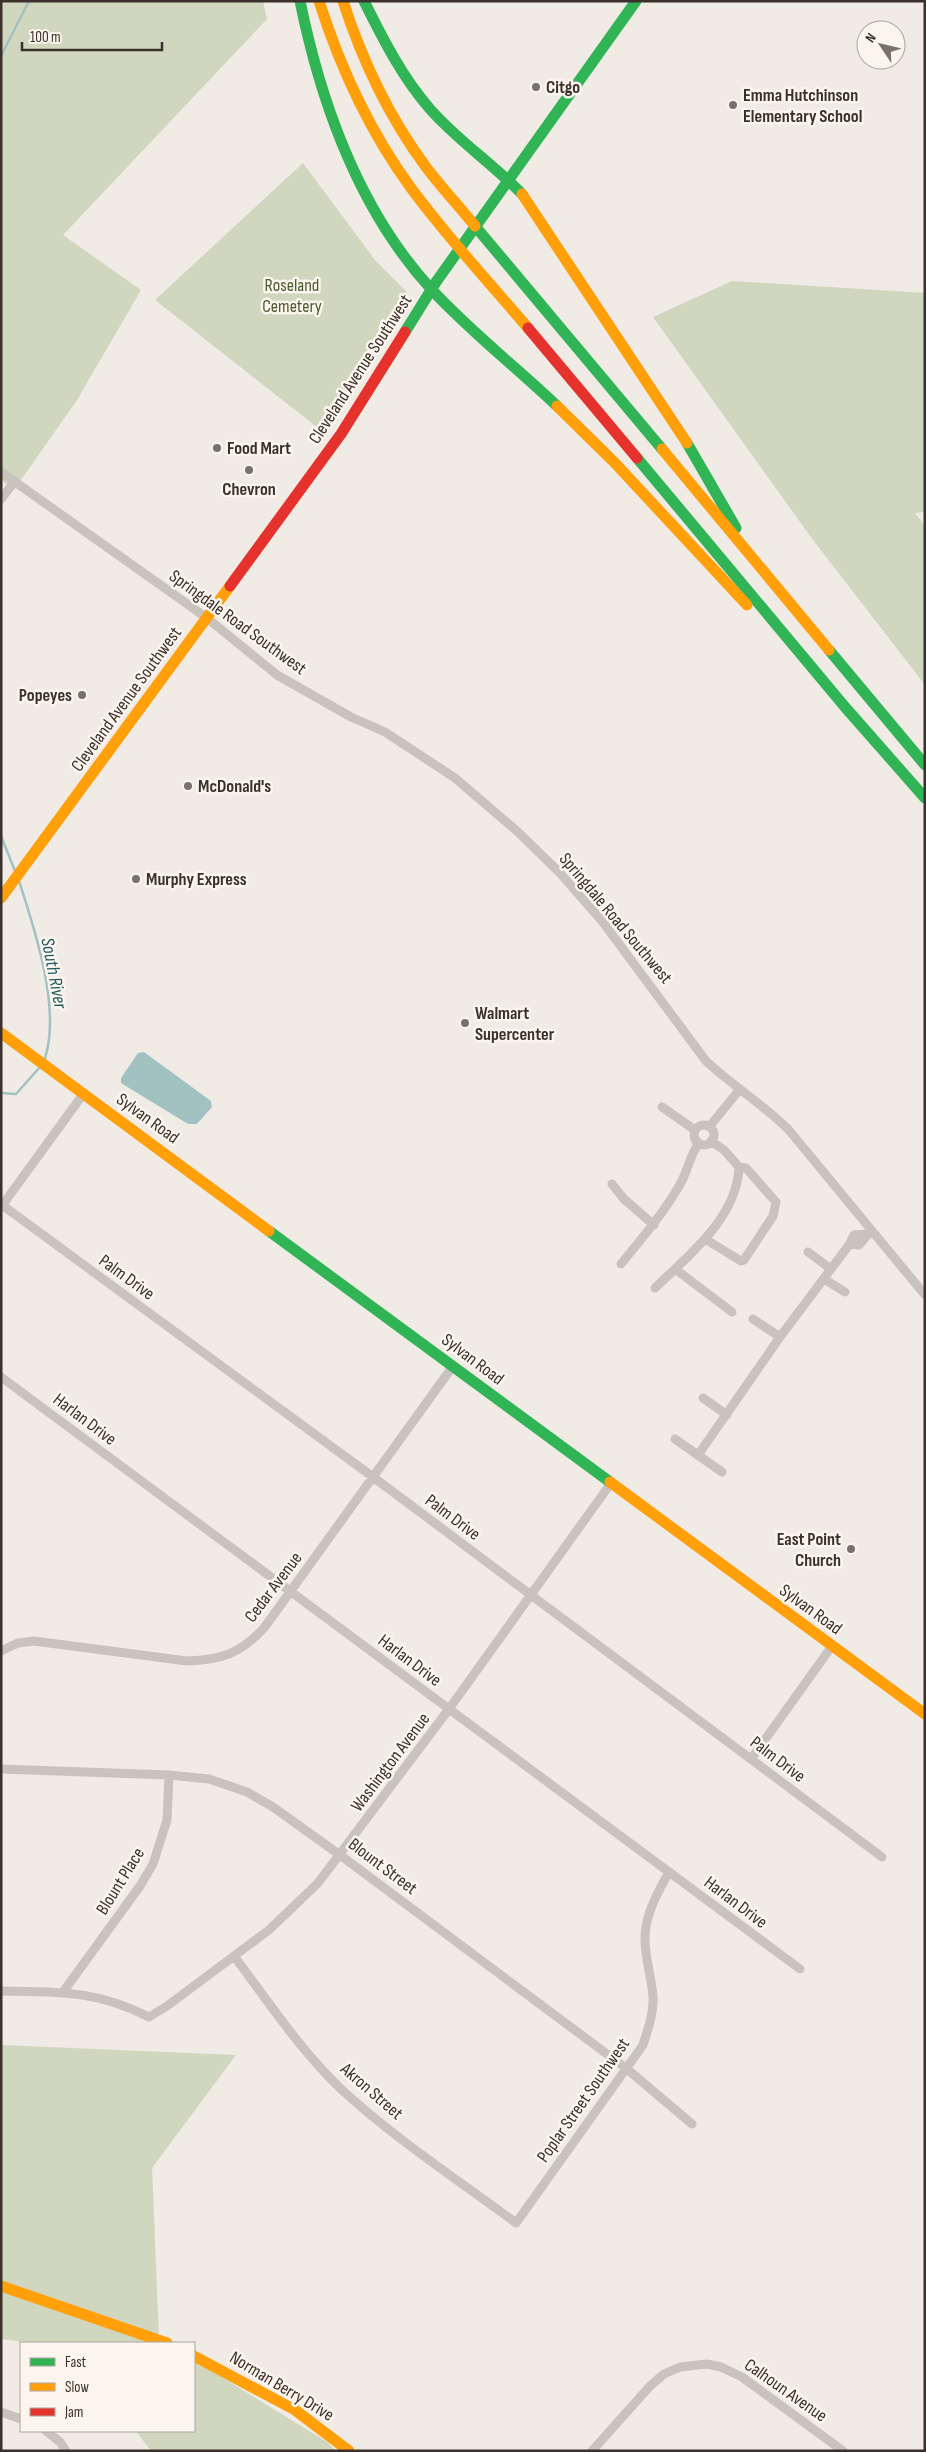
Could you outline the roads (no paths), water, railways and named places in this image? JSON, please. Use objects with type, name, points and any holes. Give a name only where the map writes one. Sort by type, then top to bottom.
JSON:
[{"type":"main road","points":[[300,1],[304,25],[325,98],[360,180],[400,248],[432,289],[595,442],[701,558],[845,707]]},
{"type":"main road","points":[[319,1],[342,68],[357,100],[375,133],[411,188],[845,707],[925,798]]},
{"type":"main road","points":[[343,1],[358,47],[395,122],[450,197],[925,764]]},
{"type":"main road","points":[[364,1],[379,32],[424,102],[447,127],[509,180],[528,200],[699,462],[752,559]]},
{"type":"main road","name":"Cleveland Avenue Southwest","points":[[1,898],[342,434],[432,289],[636,1]]},
{"type":"main road","name":"Sylvan Road","points":[[1,1033],[84,1092],[925,1714]]},
{"type":"main road","points":[[1,2286],[163,2342]]},
{"type":"main road","name":"Norman Berry Drive","points":[[195,2356],[225,2371],[321,2428],[350,2451]]},
{"type":"street","name":"Springdale Road Southwest","points":[[1,472],[207,618],[277,675],[351,717],[385,732],[455,778],[518,832],[560,873],[602,921],[706,1061],[766,1108],[788,1129],[870,1232],[925,1295]]},
{"type":"street","points":[[1,499],[14,481]]},
{"type":"street","points":[[709,1127],[740,1088]]},
{"type":"street","points":[[2,1206],[84,1092]]},
{"type":"street","points":[[662,1107],[695,1130]]},
{"type":"street","points":[[699,1144],[694,1136],[695,1130],[703,1125],[709,1127],[713,1132],[711,1141]]},
{"type":"street","points":[[621,1264],[654,1225],[681,1182],[692,1152],[699,1144],[711,1141]]},
{"type":"street","points":[[704,1239],[744,1260],[773,1216],[776,1202],[746,1168],[739,1167],[724,1150],[711,1141]]},
{"type":"street","points":[[655,1288],[704,1239],[728,1206],[738,1184],[739,1167]]},
{"type":"street","points":[[612,1184],[624,1199],[654,1225]]},
{"type":"street","name":"Palm Drive","points":[[2,1206],[373,1477],[882,1858]]},
{"type":"street","points":[[698,1455],[780,1337],[850,1244],[859,1245],[870,1232]]},
{"type":"street","points":[[808,1252],[831,1269]]},
{"type":"street","points":[[675,1269],[732,1312]]},
{"type":"street","points":[[824,1279],[845,1292]]},
{"type":"street","points":[[753,1319],[780,1337]]},
{"type":"street","name":"Cedar Avenue","points":[[1,1651],[18,1643],[34,1641],[187,1661],[212,1660],[234,1653],[253,1640],[290,1592],[453,1366]]},
{"type":"street","name":"Harlan Drive","points":[[1,1378],[800,1969]]},
{"type":"street","points":[[703,1398],[726,1415]]},
{"type":"street","points":[[675,1439],[722,1472]]},
{"type":"street","name":"Washington Avenue","points":[[63,1992],[108,1999],[148,2017],[167,2006],[234,1956],[294,1908],[340,1854],[449,1709],[611,1483]]},
{"type":"street","points":[[751,1759],[832,1646]]},
{"type":"street","name":"Blount Street","points":[[1,1769],[169,1775],[209,1780],[247,1792],[273,1807],[340,1854],[627,2069],[692,2124]]},
{"type":"street","name":"Blount Place","points":[[63,1992],[140,1886],[153,1864],[167,1820],[169,1775]]},
{"type":"street","name":"Poplar Street Southwest","points":[[516,2223],[643,2045],[651,2022],[653,1997],[646,1951],[646,1927],[654,1898],[669,1872]]},
{"type":"street","name":"Akron Street","points":[[234,1956],[302,2046],[341,2089],[376,2118],[516,2223]]},
{"type":"street","points":[[1,1991],[63,1992]]},
{"type":"street","name":"Calhoun Avenue","points":[[592,2451],[650,2386],[664,2374],[686,2366],[707,2364],[722,2367],[742,2377],[842,2451]]},
{"type":"street","points":[[1,2412],[20,2419]]},
{"type":"street","points":[[47,2432],[60,2442],[66,2451]]},
{"type":"water","points":[[144,1052],[211,1101],[212,1107],[197,1124],[188,1124],[121,1083],[121,1078],[138,1053]]},
{"type":"waterway","name":"South River","points":[[1,56],[29,1]]},
{"type":"waterway","name":"South River","points":[[1,836],[15,871]]},
{"type":"waterway","name":"South River","points":[[19,881],[38,945],[48,993],[49,1038],[45,1058]]},
{"type":"waterway","name":"South River","points":[[1,1093],[16,1094],[40,1067]]},
{"type":"place","name":"Citgo","points":[[536,87]]},
{"type":"place","name":"Emma Hutchinson Elementary School","points":[[733,105]]},
{"type":"place","name":"Food Mart","points":[[217,448]]},
{"type":"place","name":"Chevron","points":[[249,470]]},
{"type":"place","name":"Popeyes","points":[[82,695]]},
{"type":"place","name":"McDonald's","points":[[188,786]]},
{"type":"place","name":"Murphy Express","points":[[136,879]]},
{"type":"place","name":"Walmart Supercenter","points":[[465,1023]]},
{"type":"place","name":"East Point Church","points":[[851,1549]]},
{"type":"park label","name":"Roseland Cemetery","points":[[292,295]]}]
